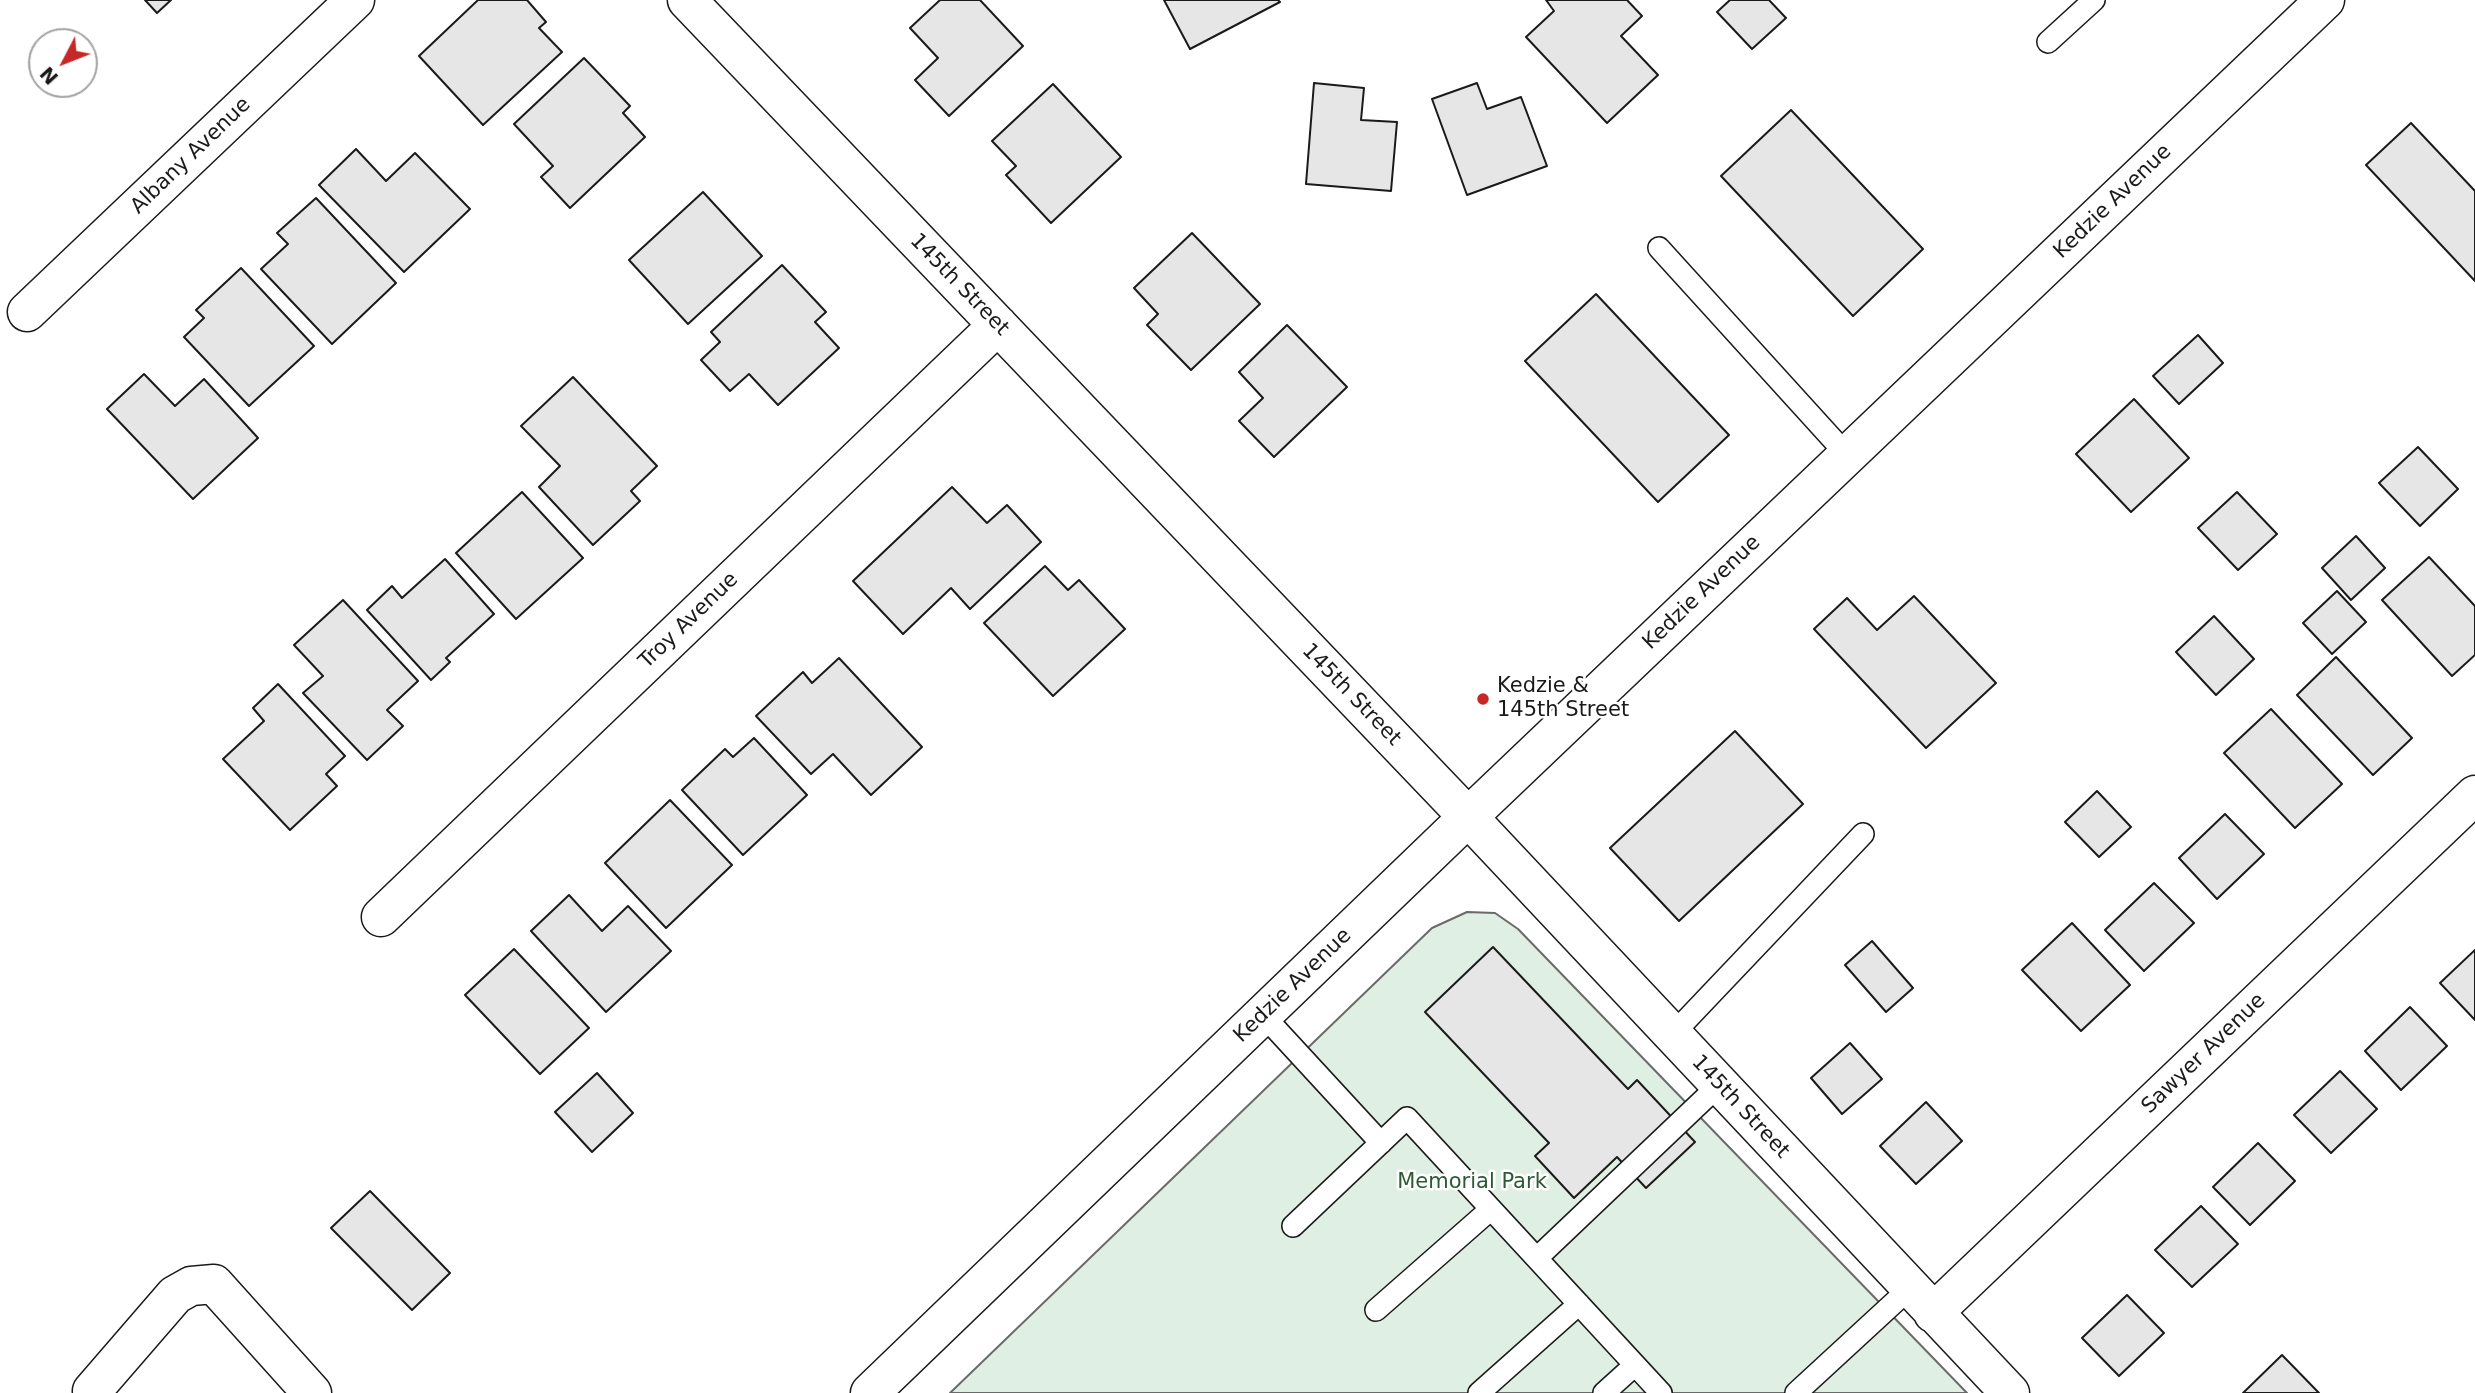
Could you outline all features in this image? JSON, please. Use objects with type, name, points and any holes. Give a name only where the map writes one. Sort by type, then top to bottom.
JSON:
[{"type":"street","name":"Albany Avenue","points":[[27,313],[355,0]]},
{"type":"street","name":"145th Street","points":[[687,0],[1468,817],[2010,1393]]},
{"type":"street","name":"Kedzie Avenue","points":[[870,1393],[2314,4]]},
{"type":"street","name":"Troy Avenue","points":[[381,917],[998,326]]},
{"type":"street","name":"Sawyer Avenue","points":[[1922,1301],[2475,795]]},
{"type":"street","points":[[92,1391],[176,1295],[191,1286],[214,1284],[312,1393]]},
{"type":"lane","points":[[2048,42],[2094,0]]},
{"type":"lane","points":[[1659,248],[1847,455]]},
{"type":"lane","points":[[1672,1035],[1863,834]]},
{"type":"lane","points":[[1263,1015],[1381,1143]]},
{"type":"lane","points":[[1537,1258],[1719,1085]]},
{"type":"lane","points":[[1293,1226],[1407,1118],[1661,1393]]},
{"type":"lane","points":[[1376,1310],[1491,1209]]},
{"type":"lane","points":[[1796,1393],[1922,1301]]},
{"type":"lane","points":[[1479,1393],[1579,1304]]},
{"type":"lane","points":[[1604,1393],[1635,1365]]},
{"type":"green space","name":"Memorial Park","points":[[1467,912],[1495,913],[1518,929],[1967,1393],[950,1393],[1432,928]]},
{"type":"building","points":[[145,0],[171,0],[157,13]]},
{"type":"building","points":[[478,0],[527,0],[546,22],[539,28],[562,52],[483,125],[419,56]]},
{"type":"building","points":[[940,0],[980,0],[1023,46],[949,116],[915,80],[938,58],[910,28]]},
{"type":"building","points":[[1164,0],[1278,0],[1280,2],[1190,49]]},
{"type":"building","points":[[1546,0],[1627,0],[1642,16],[1621,36],[1658,75],[1607,123],[1526,37],[1554,11]]},
{"type":"building","points":[[1730,0],[1769,0],[1786,18],[1752,49],[1717,12]]},
{"type":"building","points":[[584,58],[630,106],[623,113],[645,137],[570,208],[541,177],[553,166],[514,124]]},
{"type":"building","points":[[1314,83],[1364,88],[1361,120],[1397,122],[1391,191],[1306,184]]},
{"type":"building","points":[[1477,83],[1487,109],[1521,97],[1547,166],[1467,195],[1432,99]]},
{"type":"building","points":[[1053,84],[1121,157],[1051,223],[1006,175],[1016,166],[992,141]]},
{"type":"building","points":[[1791,110],[1923,249],[1853,316],[1721,176]]},
{"type":"building","points":[[2411,123],[2475,191],[2475,281],[2366,165]]},
{"type":"building","points":[[356,149],[386,181],[415,153],[470,209],[404,272],[319,185]]},
{"type":"building","points":[[703,192],[762,256],[688,324],[629,260]]},
{"type":"building","points":[[316,198],[396,283],[332,344],[261,269],[288,244],[277,233]]},
{"type":"building","points":[[1192,233],[1260,304],[1191,370],[1147,325],[1158,314],[1134,288]]},
{"type":"building","points":[[782,265],[826,312],[815,322],[839,348],[778,405],[749,374],[730,391],[701,360],[720,342],[711,332]]},
{"type":"building","points":[[241,268],[314,346],[249,406],[184,337],[204,318],[196,310]]},
{"type":"building","points":[[1596,294],[1729,435],[1658,502],[1525,361]]},
{"type":"building","points":[[1287,325],[1347,387],[1274,457],[1239,421],[1263,398],[1239,372]]},
{"type":"building","points":[[2198,335],[2223,363],[2179,404],[2153,376]]},
{"type":"building","points":[[144,374],[175,406],[204,379],[258,438],[193,499],[107,409]]},
{"type":"building","points":[[573,377],[657,466],[631,491],[640,501],[593,545],[539,487],[560,466],[521,426]]},
{"type":"building","points":[[2134,399],[2189,458],[2131,512],[2076,454]]},
{"type":"building","points":[[2418,447],[2458,489],[2420,526],[2379,483]]},
{"type":"building","points":[[952,487],[987,523],[1007,505],[1041,542],[970,609],[951,588],[903,634],[853,581]]},
{"type":"building","points":[[522,492],[583,558],[516,619],[456,553]]},
{"type":"building","points":[[2237,492],[2277,534],[2238,570],[2198,528]]},
{"type":"building","points":[[2356,536],[2385,568],[2351,600],[2322,568]]},
{"type":"building","points":[[2429,557],[2475,606],[2475,655],[2452,676],[2382,600]]},
{"type":"building","points":[[445,559],[494,614],[446,658],[450,662],[431,680],[367,610],[392,586],[402,598]]},
{"type":"building","points":[[1045,566],[1068,590],[1079,580],[1125,629],[1053,696],[984,623]]},
{"type":"building","points":[[2337,591],[2366,622],[2332,654],[2303,623]]},
{"type":"building","points":[[1914,596],[1996,683],[1926,748],[1814,629],[1847,598],[1877,630]]},
{"type":"building","points":[[343,600],[418,681],[387,710],[403,726],[367,760],[303,693],[323,676],[294,645]]},
{"type":"building","points":[[2214,616],[2254,659],[2216,695],[2176,652]]},
{"type":"building","points":[[2336,657],[2412,738],[2373,775],[2297,695]]},
{"type":"building","points":[[839,658],[922,747],[871,795],[833,754],[811,774],[756,716],[803,672],[812,683]]},
{"type":"building","points":[[278,684],[345,756],[326,774],[337,786],[290,830],[223,759],[264,721],[253,708]]},
{"type":"building","points":[[2271,709],[2342,784],[2295,828],[2224,753]]},
{"type":"building","points":[[1735,731],[1803,804],[1679,921],[1610,848]]},
{"type":"building","points":[[754,738],[807,795],[743,855],[682,790],[725,749],[733,757]]},
{"type":"building","points":[[2097,791],[2131,827],[2099,857],[2065,822]]},
{"type":"building","points":[[670,800],[732,865],[666,928],[605,863]]},
{"type":"building","points":[[2225,814],[2264,854],[2217,899],[2179,858]]},
{"type":"building","points":[[2154,883],[2194,923],[2144,971],[2105,930]]},
{"type":"building","points":[[569,895],[602,931],[628,906],[671,951],[606,1012],[531,931]]},
{"type":"building","points":[[2072,923],[2130,985],[2081,1031],[2022,970]]},
{"type":"building","points":[[1872,941],[1913,988],[1886,1012],[1845,965]]},
{"type":"building","points":[[1493,947],[1628,1089],[1637,1080],[1695,1142],[1646,1188],[1617,1157],[1574,1198],[1535,1156],[1549,1143],[1425,1012]]},
{"type":"building","points":[[514,949],[589,1028],[540,1074],[465,995]]},
{"type":"building","points":[[2475,950],[2475,1020],[2440,983]]},
{"type":"building","points":[[2410,1007],[2447,1046],[2401,1090],[2365,1051]]},
{"type":"building","points":[[1850,1043],[1882,1079],[1842,1114],[1811,1078]]},
{"type":"building","points":[[2340,1071],[2377,1109],[2331,1153],[2294,1115]]},
{"type":"building","points":[[597,1073],[633,1113],[592,1152],[555,1112]]},
{"type":"building","points":[[1926,1102],[1962,1141],[1916,1184],[1880,1146]]},
{"type":"building","points":[[2258,1143],[2295,1181],[2250,1225],[2213,1187]]},
{"type":"building","points":[[370,1191],[450,1273],[412,1310],[331,1228]]},
{"type":"building","points":[[2201,1206],[2238,1244],[2192,1287],[2155,1250]]},
{"type":"building","points":[[2127,1295],[2164,1333],[2119,1376],[2082,1338]]},
{"type":"building","points":[[2282,1355],[2319,1393],[2243,1393]]},
{"type":"place","name":"Kedzie & 145th Street","points":[[1483,699]]}]
